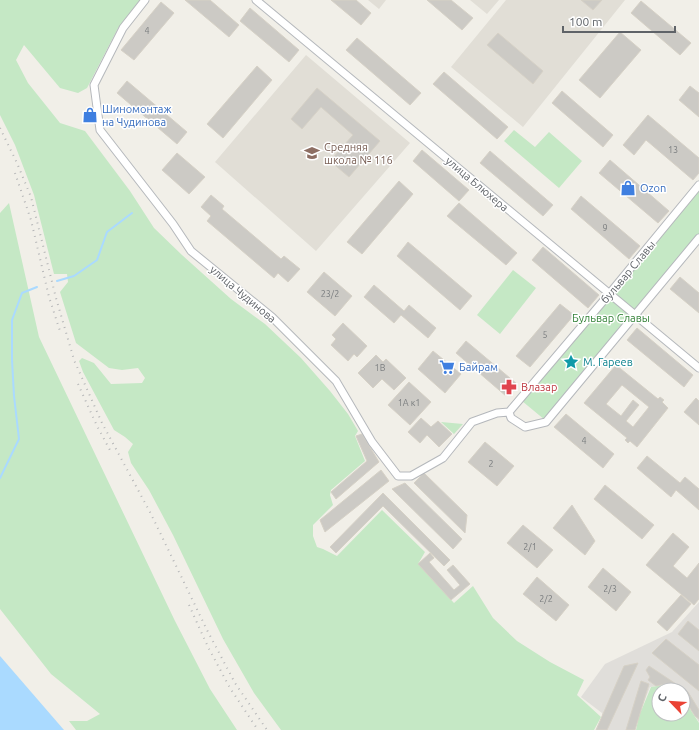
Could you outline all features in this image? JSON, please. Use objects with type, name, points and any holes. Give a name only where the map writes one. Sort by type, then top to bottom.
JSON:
[{"type":"street","name":"улица Чудинова","points":[[145,0],[123,28],[94,85],[100,130],[173,224],[191,250],[272,317],[336,381],[372,442],[398,476],[411,476],[443,458],[472,422],[497,413],[509,412]]},
{"type":"street","name":"улица Блюхера","points":[[256,0],[699,368]]},
{"type":"street","name":"бульвар Славы","points":[[509,412],[699,185]]},
{"type":"street","points":[[509,412],[511,418],[525,427],[546,422],[699,238]]},
{"type":"shaded area","points":[[368,0],[386,0],[379,9]]},
{"type":"shaded area","points":[[470,0],[499,0],[487,14]]},
{"type":"shaded area","points":[[506,0],[625,0],[523,127],[451,67]]},
{"type":"shaded area","name":"Средняя школа № 116","points":[[306,55],[410,143],[316,251],[215,162]]},
{"type":"shaded area","points":[[699,602],[699,722],[691,710],[691,682],[651,682],[651,687],[638,717],[635,730],[598,730],[603,719],[602,713],[581,697],[605,664],[672,632]]},
{"type":"green space","points":[[0,0],[140,0],[118,28],[87,88],[78,93],[60,88],[24,45],[16,60],[28,83],[60,123],[85,131],[130,191],[154,228],[231,299],[265,324],[301,358],[348,414],[358,431],[355,436],[365,461],[331,490],[330,495],[333,505],[313,525],[313,536],[317,547],[337,556],[382,510],[425,552],[418,564],[454,603],[473,586],[493,618],[517,641],[550,662],[584,680],[577,695],[601,717],[594,730],[281,730],[254,693],[223,639],[173,535],[149,490],[131,463],[128,452],[133,444],[114,430],[83,372],[79,361],[82,358],[94,363],[111,384],[142,383],[145,378],[138,368],[122,370],[109,368],[76,343],[60,292],[68,282],[67,274],[54,274],[34,195],[15,145],[0,115]]},
{"type":"green space","points":[[514,130],[535,147],[549,132],[582,161],[559,188],[504,141]]},
{"type":"green space","name":"Бульвар Славы","points":[[699,188],[699,235],[545,420],[522,401]]},
{"type":"green space","points":[[9,203],[39,337],[175,621],[210,689],[237,730],[76,730],[69,721],[87,721],[100,714],[51,674],[0,609],[0,213]]},
{"type":"green space","points":[[513,270],[536,288],[500,334],[477,315]]},
{"type":"green space","points":[[441,422],[463,424],[454,434]]},
{"type":"green space","points":[[651,687],[651,722],[691,722],[691,710],[699,723],[699,730],[636,730],[639,716]]},
{"type":"water","points":[[0,656],[64,730],[0,730]]},
{"type":"building","points":[[185,0],[210,0],[239,25],[229,37]]},
{"type":"building","points":[[331,0],[356,0],[371,13],[361,25]]},
{"type":"building","points":[[427,0],[451,0],[473,18],[462,30]]},
{"type":"building","points":[[581,0],[602,0],[593,10]]},
{"type":"building","points":[[641,1],[691,43],[680,55],[631,13]]},
{"type":"building","points":[[161,2],[174,13],[134,60],[121,50]]},
{"type":"building","points":[[250,8],[299,50],[289,62],[240,21]]},
{"type":"building","points":[[620,32],[641,50],[600,98],[579,80]]},
{"type":"building","points":[[498,33],[543,71],[533,84],[487,45]]},
{"type":"building","points":[[357,38],[421,93],[410,105],[346,50]]},
{"type":"building","points":[[257,66],[272,80],[223,138],[207,124]]},
{"type":"building","points":[[444,72],[508,127],[497,139],[433,84]]},
{"type":"building","points":[[127,81],[187,132],[177,144],[117,93]]},
{"type":"building","points":[[690,86],[699,93],[699,117],[679,100]]},
{"type":"building","points":[[317,88],[380,141],[349,177],[330,161],[353,135],[321,107],[302,129],[291,119]]},
{"type":"building","points":[[562,91],[613,135],[603,147],[552,103]]},
{"type":"building","points":[[648,115],[699,158],[699,173],[693,180],[646,140],[634,155],[623,145]]},
{"type":"building","points":[[422,150],[469,190],[459,201],[413,161]]},
{"type":"building","points":[[490,151],[553,205],[543,216],[480,163]]},
{"type":"building","points":[[177,153],[205,177],[189,194],[162,170]]},
{"type":"building","points":[[610,160],[669,211],[658,223],[599,173]]},
{"type":"building","points":[[399,181],[413,194],[362,254],[347,242]]},
{"type":"building","points":[[211,195],[224,206],[222,209],[281,259],[284,256],[300,269],[288,282],[278,273],[274,278],[207,221],[211,216],[201,207]]},
{"type":"building","points":[[581,196],[640,246],[629,259],[571,209]]},
{"type":"building","points":[[459,203],[517,253],[506,265],[447,216]]},
{"type":"building","points":[[408,242],[472,296],[460,310],[397,256]]},
{"type":"building","points":[[543,247],[599,295],[588,308],[532,260]]},
{"type":"building","points":[[324,272],[352,296],[335,316],[307,292]]},
{"type":"building","points":[[680,277],[699,293],[699,313],[670,289]]},
{"type":"building","points":[[374,285],[404,311],[409,305],[436,328],[428,338],[401,315],[394,323],[364,297]]},
{"type":"building","points":[[560,304],[574,315],[530,367],[516,356]]},
{"type":"building","points":[[343,323],[367,346],[357,357],[354,354],[348,361],[331,345],[336,339],[332,335]]},
{"type":"building","points":[[637,328],[693,375],[684,387],[627,340]]},
{"type":"building","points":[[466,341],[517,384],[506,396],[456,353]]},
{"type":"building","points":[[433,351],[461,374],[445,393],[418,369]]},
{"type":"building","points":[[376,355],[383,362],[386,359],[406,378],[394,390],[382,379],[373,388],[358,373]]},
{"type":"building","points":[[616,365],[658,399],[660,397],[664,400],[662,402],[668,408],[637,447],[630,441],[628,443],[625,440],[627,438],[584,403]],"holes":[[[622,385],[649,407],[633,427],[626,421],[639,405],[633,400],[621,416],[606,404]]]},
{"type":"building","points":[[409,382],[431,402],[410,425],[388,405]]},
{"type":"building","points":[[696,398],[699,401],[699,425],[684,412]]},
{"type":"building","points":[[566,414],[614,454],[603,468],[554,427]]},
{"type":"building","points":[[421,418],[431,427],[438,421],[452,434],[439,447],[427,435],[420,443],[408,432]]},
{"type":"building","points":[[362,434],[379,462],[336,499],[331,492],[367,461],[356,436]]},
{"type":"building","points":[[485,442],[514,466],[497,486],[468,462]]},
{"type":"building","points":[[647,456],[680,483],[685,477],[699,489],[699,510],[676,490],[671,497],[637,468]]},
{"type":"building","points":[[381,470],[389,481],[325,532],[320,520]]},
{"type":"building","points":[[424,473],[467,515],[465,533],[414,483]]},
{"type":"building","points":[[405,483],[462,539],[453,549],[392,489]]},
{"type":"building","points":[[605,485],[654,525],[642,539],[594,499]]},
{"type":"building","points":[[383,493],[450,560],[444,566],[383,506],[336,553],[330,547]]},
{"type":"building","points":[[572,505],[595,541],[585,555],[553,528]]},
{"type":"building","points":[[523,525],[553,550],[537,568],[507,543]]},
{"type":"building","points":[[673,533],[689,547],[673,566],[687,578],[699,563],[699,599],[694,605],[646,565]]},
{"type":"building","points":[[430,553],[434,558],[429,562],[454,590],[460,585],[447,570],[453,565],[470,584],[451,600],[418,564]]},
{"type":"building","points":[[603,568],[631,592],[616,611],[588,587]]},
{"type":"building","points":[[537,577],[569,605],[556,621],[523,594]]},
{"type":"building","points":[[681,595],[691,604],[667,631],[657,622]]},
{"type":"building","points":[[688,621],[699,630],[699,651],[678,634]]},
{"type":"building","points":[[666,639],[699,665],[699,691],[691,685],[691,682],[688,682],[652,653]]},
{"type":"building","points":[[638,663],[607,730],[596,730],[624,666]]},
{"type":"building","points":[[649,666],[673,682],[651,682],[648,680],[650,677],[646,670]]},
{"type":"building","points":[[641,681],[649,684],[635,730],[626,730]]},
{"type":"building","points":[[691,697],[699,710],[699,719],[691,710]]},
{"type":"waterway","points":[[57,281],[74,276],[97,260],[107,232],[132,213]]},
{"type":"waterway","points":[[0,478],[19,439],[14,396],[12,320],[22,293],[37,287]]},
{"type":"railway","points":[[0,128],[31,197],[56,298],[74,360],[102,423],[151,514],[207,630],[235,683],[267,730]]},
{"type":"railway","points":[[15,173],[31,220],[49,297],[60,331]]},
{"type":"railway","points":[[78,384],[97,426],[111,452]]},
{"type":"railway","points":[[189,605],[208,647],[230,688],[258,730]]},
{"type":"place","name":"Шиномонтаж на Чудинова","points":[[90,115]]},
{"type":"place","name":"Средняя школа № 116","points":[[312,153]]},
{"type":"place","name":"Ozon","points":[[628,188]]},
{"type":"place","name":"М. Гареев","points":[[571,362]]},
{"type":"place","name":"Байрам","points":[[447,367]]},
{"type":"place","name":"Влазар","points":[[509,387]]}]
